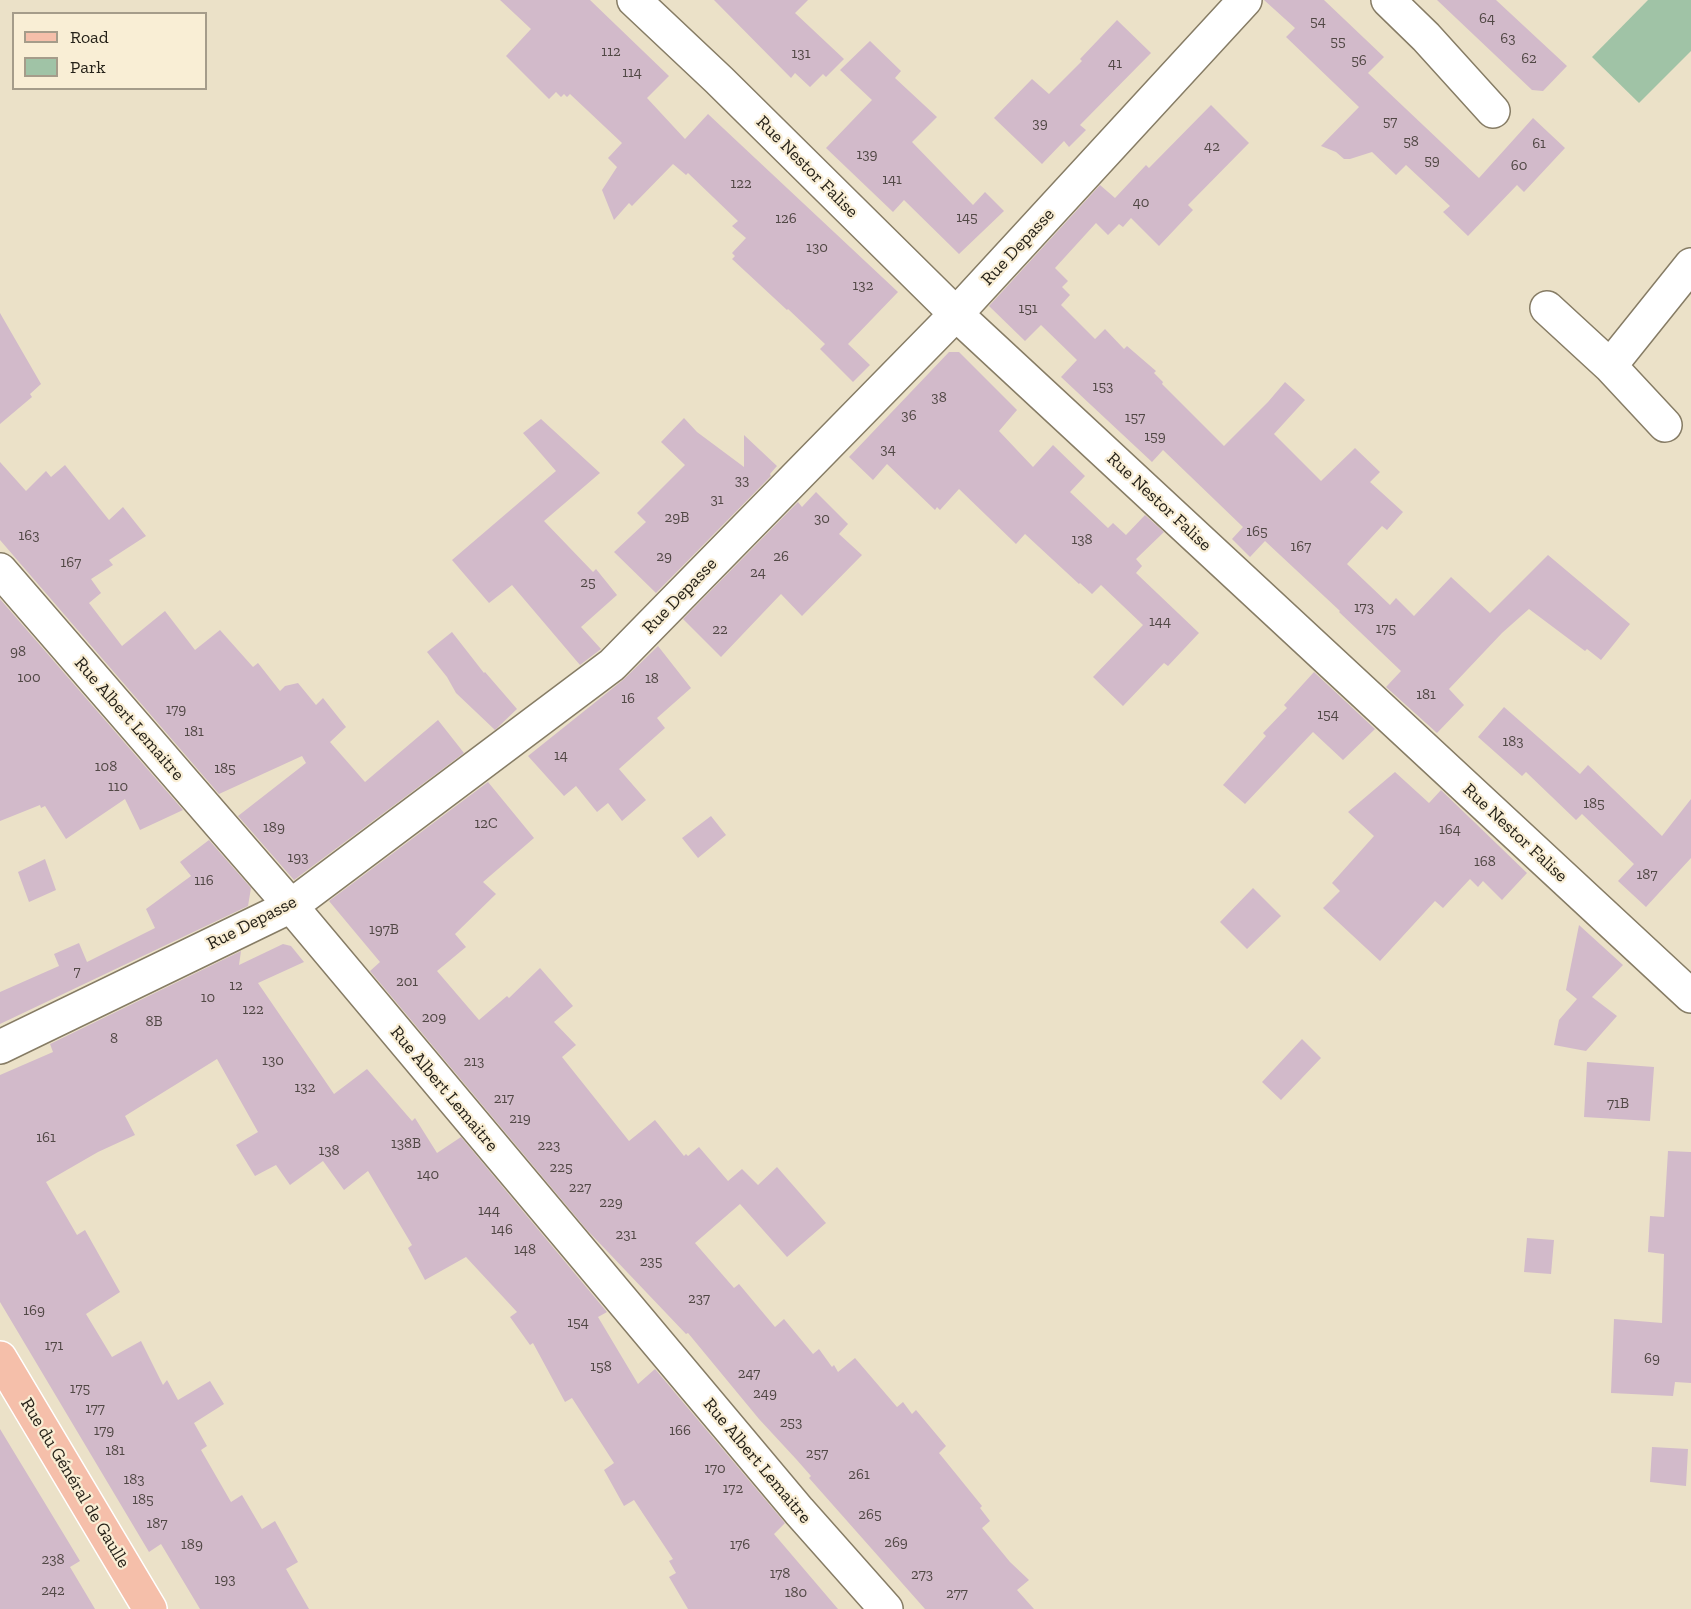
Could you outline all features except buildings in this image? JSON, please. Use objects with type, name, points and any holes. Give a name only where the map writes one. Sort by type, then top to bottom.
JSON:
[{"type":"main road","name":"Rue du Général de Gaulle","points":[[0,1358],[150,1609]]},
{"type":"street","name":"Rue Nestor Falise","points":[[634,0],[719,80],[956,314],[1691,996]]},
{"type":"street","name":"Rue Depasse","points":[[0,1047],[291,906],[612,665],[956,314],[1245,0]]},
{"type":"street","points":[[1388,0],[1426,37],[1492,111]]},
{"type":"street","points":[[1610,366],[1691,265]]},
{"type":"street","points":[[1547,308],[1610,366],[1665,425]]},
{"type":"street","name":"Rue Albert Lemaitre","points":[[0,570],[291,906],[799,1511],[886,1609]]},
{"type":"green space","points":[[1648,0],[1691,0],[1691,51],[1639,103],[1592,57]]}]
